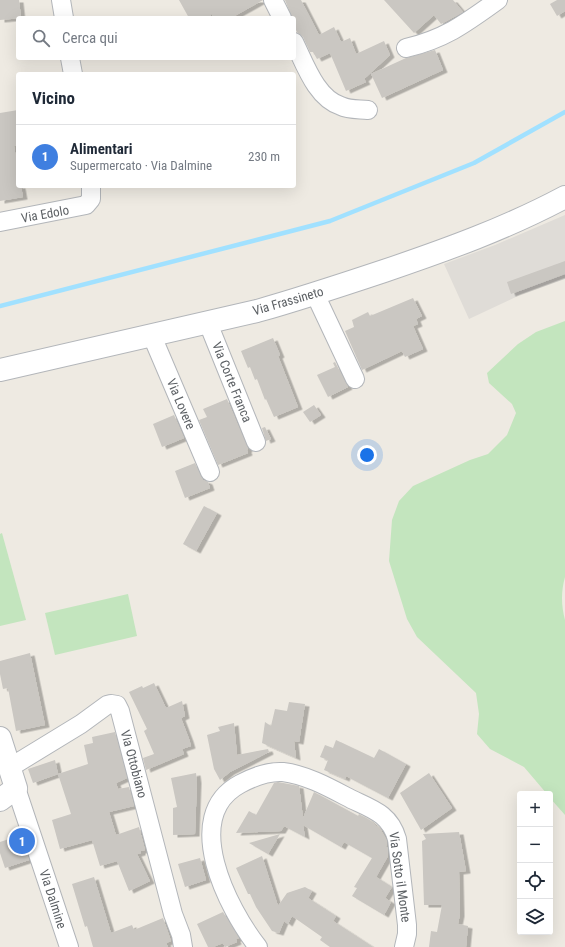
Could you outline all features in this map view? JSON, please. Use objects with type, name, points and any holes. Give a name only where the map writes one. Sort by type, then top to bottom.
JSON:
[{"type":"street","points":[[61,0],[64,16]]},
{"type":"street","points":[[273,0],[281,16]]},
{"type":"street","points":[[406,48],[431,41],[448,34],[498,0]]},
{"type":"street","points":[[296,46],[316,85],[328,100],[346,108],[368,110]]},
{"type":"street","points":[[70,60],[73,72]]},
{"type":"street","name":"Via Edolo","points":[[0,222],[78,208],[86,205],[90,194]]},
{"type":"street","name":"Via Frassineto","points":[[0,370],[208,323],[316,294],[457,245],[521,219],[565,198]]},
{"type":"street","points":[[316,294],[355,379]]},
{"type":"street","name":"Via Corte Franca","points":[[208,323],[256,442]]},
{"type":"street","name":"Via Lovere","points":[[152,336],[210,472]]},
{"type":"street","name":"Via Ottobiano","points":[[9,768],[81,724],[107,705],[117,705],[120,711],[183,947]]},
{"type":"street","name":"Via Dalmine","points":[[0,738],[9,768],[8,794],[69,947]]},
{"type":"street","name":"Via Sotto il Monte","points":[[258,947],[240,921],[224,887],[213,851],[211,830],[212,820],[222,797],[229,791],[253,777],[278,772],[294,774],[319,783],[378,812],[389,821],[393,827],[397,839],[406,918],[407,934],[404,947]]},
{"type":"shaded area","points":[[565,215],[565,279],[520,295],[469,319],[444,264],[495,245]]},
{"type":"green space","points":[[565,321],[565,577],[562,598],[565,620],[565,815],[553,801],[553,791],[544,791],[524,767],[490,749],[477,734],[479,714],[476,693],[417,637],[407,619],[389,561],[392,520],[399,501],[413,486],[470,460],[488,454],[507,435],[516,413],[512,404],[489,383],[487,373],[518,344],[536,332]]},
{"type":"green space","points":[[2,533],[26,620],[0,626],[0,534]]},
{"type":"green space","points":[[128,594],[137,636],[55,655],[45,613]]},
{"type":"building","points":[[0,0],[19,0],[21,16],[16,16],[16,18],[0,20]]},
{"type":"building","points":[[179,0],[263,0],[235,16],[213,16],[211,13],[211,16],[188,16]]},
{"type":"building","points":[[285,0],[301,0],[319,35],[334,27],[341,42],[350,38],[356,54],[384,41],[390,55],[364,79],[366,82],[346,91],[330,53],[317,59],[313,52],[310,52],[303,37],[296,30],[296,16],[291,16]]},
{"type":"building","points":[[384,0],[453,0],[463,12],[441,24],[434,15],[414,33]]},
{"type":"building","points":[[557,0],[565,0],[565,11],[557,16],[550,4]]},
{"type":"building","points":[[435,50],[443,70],[382,98],[371,74],[406,58]]},
{"type":"building","points":[[16,110],[16,146],[14,146],[16,158],[16,188],[21,188],[23,197],[0,201],[0,113]]},
{"type":"building","points":[[565,261],[565,274],[511,294],[507,282]]},
{"type":"building","points":[[413,298],[422,316],[416,319],[418,324],[413,326],[423,349],[405,357],[402,351],[362,370],[345,331],[354,327],[352,320],[368,312],[370,316]]},
{"type":"building","points":[[273,338],[280,355],[278,356],[298,407],[274,417],[266,399],[265,400],[257,379],[255,380],[250,367],[248,368],[241,351]]},
{"type":"building","points":[[335,362],[348,387],[328,397],[317,375],[335,367],[333,363]]},
{"type":"building","points":[[227,399],[248,449],[248,453],[218,465],[199,420],[207,417],[203,409]]},
{"type":"building","points":[[314,405],[321,415],[310,422],[303,412]]},
{"type":"building","points":[[174,415],[184,438],[162,447],[153,424]]},
{"type":"building","points":[[265,427],[271,439],[266,441],[262,428]]},
{"type":"building","points":[[195,463],[203,480],[208,482],[210,488],[185,498],[175,471]]},
{"type":"building","points":[[204,506],[217,513],[196,551],[183,544]]},
{"type":"building","points":[[30,653],[45,725],[16,731],[8,688],[3,689],[0,674],[0,661]]},
{"type":"building","points":[[154,683],[166,708],[182,701],[185,716],[181,718],[191,746],[182,749],[184,754],[146,770],[143,758],[154,754],[144,731],[147,729],[129,692],[142,686],[143,688]]},
{"type":"building","points":[[289,702],[305,704],[299,742],[294,741],[296,758],[262,743],[265,722],[271,726],[275,709],[287,711]]},
{"type":"building","points":[[234,723],[237,755],[268,749],[269,752],[230,772],[220,780],[214,769],[207,735],[220,731],[218,727]]},
{"type":"building","points":[[115,732],[127,778],[116,783],[118,789],[129,787],[134,806],[109,812],[116,835],[139,827],[145,850],[137,854],[150,881],[129,891],[117,861],[100,866],[92,840],[60,849],[52,820],[71,814],[58,774],[88,764],[84,745],[93,743],[92,737]]},
{"type":"building","points":[[336,740],[374,758],[379,749],[406,764],[388,798],[346,776],[345,779],[324,770],[328,760],[320,757],[325,745],[333,748]]},
{"type":"building","points":[[55,760],[58,774],[33,783],[28,769]]},
{"type":"building","points":[[196,773],[195,834],[173,835],[173,808],[177,807],[171,778]]},
{"type":"building","points":[[429,773],[452,808],[421,830],[400,793]]},
{"type":"building","points":[[278,782],[299,786],[303,818],[314,792],[358,816],[359,814],[368,819],[381,830],[387,841],[386,847],[388,848],[388,856],[376,877],[392,887],[385,898],[391,902],[384,915],[352,896],[357,888],[354,887],[372,858],[344,842],[341,847],[303,825],[305,837],[284,826],[281,831],[236,833],[249,811],[256,815],[274,783]]},
{"type":"building","points":[[459,832],[466,871],[459,872],[460,914],[458,924],[468,926],[466,947],[429,947],[431,931],[437,932],[442,905],[424,905],[422,841],[426,839],[423,834]]},
{"type":"building","points":[[280,834],[268,854],[249,843]]},
{"type":"building","points":[[21,835],[29,860],[5,868],[0,853],[0,842]]},
{"type":"building","points":[[262,856],[278,906],[287,893],[305,887],[312,891],[308,898],[336,916],[333,921],[373,947],[330,947],[320,940],[322,937],[292,916],[288,924],[284,921],[279,933],[272,931],[256,907],[250,894],[248,894],[236,868]]},
{"type":"building","points":[[200,858],[206,880],[185,887],[178,864]]},
{"type":"building","points":[[94,877],[111,933],[132,925],[134,930],[163,918],[171,941],[166,943],[168,947],[93,947],[87,926],[85,927],[72,884]]},
{"type":"building","points":[[223,912],[239,938],[236,939],[237,942],[225,947],[223,943],[213,947],[208,947],[197,924]]},
{"type":"waterway","points":[[0,306],[330,221],[474,163],[565,112]]},
{"type":"place","name":"Alimentari","points":[[22,841]]}]
